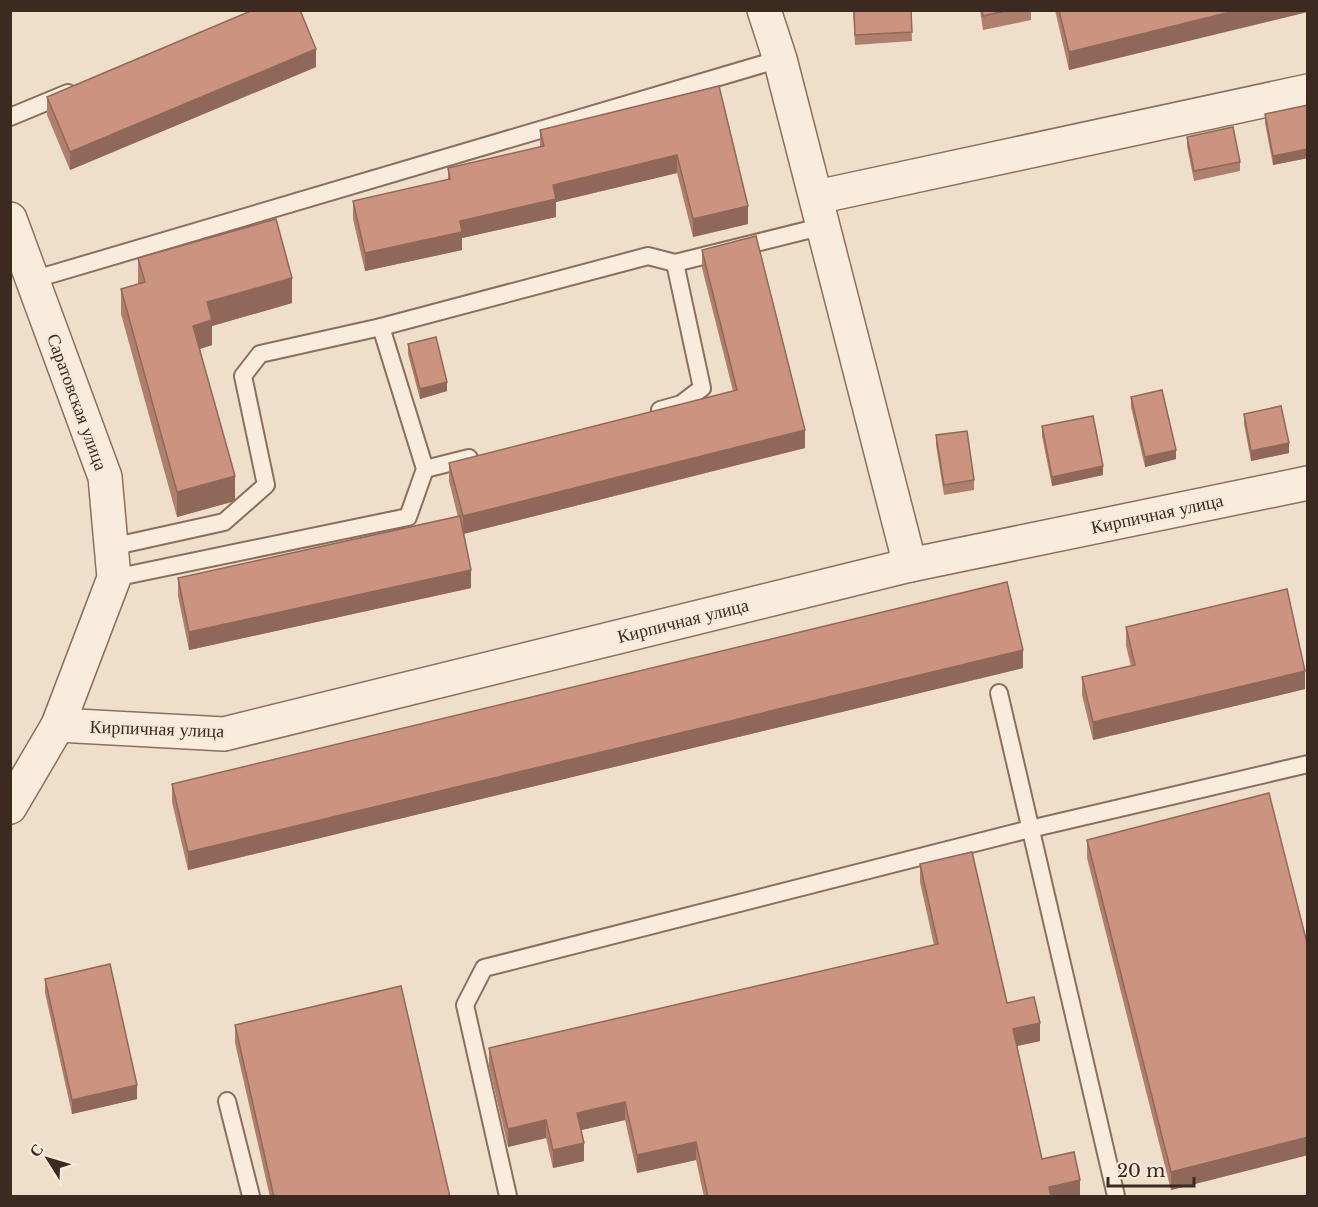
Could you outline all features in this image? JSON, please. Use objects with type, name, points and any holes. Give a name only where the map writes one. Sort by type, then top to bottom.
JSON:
[{"type":"street","points":[[764,10],[780,58],[910,565]]},
{"type":"street","points":[[820,212],[1308,91]]},
{"type":"street","name":"Саратовская улица","points":[[10,219],[105,477],[113,563],[58,725],[10,807]]},
{"type":"street","name":"Кирпичная улица","points":[[58,725],[224,734],[910,565],[1308,483]]},
{"type":"lane","points":[[32,280],[780,58]]},
{"type":"lane","points":[[10,117],[87,84]]},
{"type":"lane","points":[[113,563],[224,522],[266,485],[243,376],[260,354],[381,327],[648,256],[675,263],[820,212]]},
{"type":"lane","points":[[646,413],[681,404],[702,388],[675,263]]},
{"type":"lane","points":[[113,563],[408,517],[425,469],[381,327]]},
{"type":"lane","points":[[425,469],[483,454]]},
{"type":"lane","points":[[999,693],[1116,1197]]},
{"type":"lane","points":[[508,1197],[465,1005],[484,968],[1030,829],[1308,764]]},
{"type":"lane","points":[[227,1101],[251,1197]]},
{"type":"building","points":[[253,10],[300,10],[316,49],[70,152],[47,97]]},
{"type":"building","points":[[854,10],[911,10],[912,32],[855,35]]},
{"type":"building","points":[[982,10],[1009,10],[983,16]]},
{"type":"building","points":[[1059,10],[1238,10],[1069,52]]},
{"type":"building","points":[[719,86],[748,206],[693,219],[677,155],[553,185],[556,199],[460,221],[462,232],[365,253],[353,201],[450,179],[448,168],[544,146],[540,130]]},
{"type":"building","points":[[1308,105],[1308,149],[1273,156],[1265,114]]},
{"type":"building","points":[[1233,127],[1240,162],[1194,171],[1187,137]]},
{"type":"building","points":[[276,219],[292,278],[207,302],[212,320],[193,326],[235,476],[177,492],[121,289],[145,282],[138,258]]},
{"type":"building","points":[[756,236],[805,430],[463,516],[449,463],[737,390],[702,250]]},
{"type":"building","points":[[436,337],[447,382],[420,389],[408,344]]},
{"type":"building","points":[[1162,390],[1176,450],[1145,457],[1131,397]]},
{"type":"building","points":[[1281,406],[1289,443],[1251,451],[1244,414]]},
{"type":"building","points":[[1093,416],[1103,466],[1052,477],[1042,426]]},
{"type":"building","points":[[967,431],[974,480],[944,485],[936,435]]},
{"type":"building","points":[[460,516],[471,570],[189,632],[178,578]]},
{"type":"building","points":[[1007,582],[1023,650],[188,852],[172,784]]},
{"type":"building","points":[[1287,589],[1305,671],[1093,722],[1082,677],[1135,665],[1126,627]]},
{"type":"building","points":[[1269,793],[1308,947],[1308,1137],[1171,1172],[1087,840]]},
{"type":"building","points":[[972,852],[1007,1003],[1034,997],[1040,1023],[1013,1029],[1042,1159],[1074,1152],[1080,1180],[1049,1187],[1051,1197],[708,1197],[696,1142],[637,1155],[625,1102],[577,1113],[584,1143],[553,1150],[546,1120],[508,1129],[489,1048],[938,944],[920,864]]},
{"type":"building","points":[[110,964],[137,1085],[72,1100],[45,979]]},
{"type":"building","points":[[401,986],[450,1197],[274,1197],[235,1025]]}]
